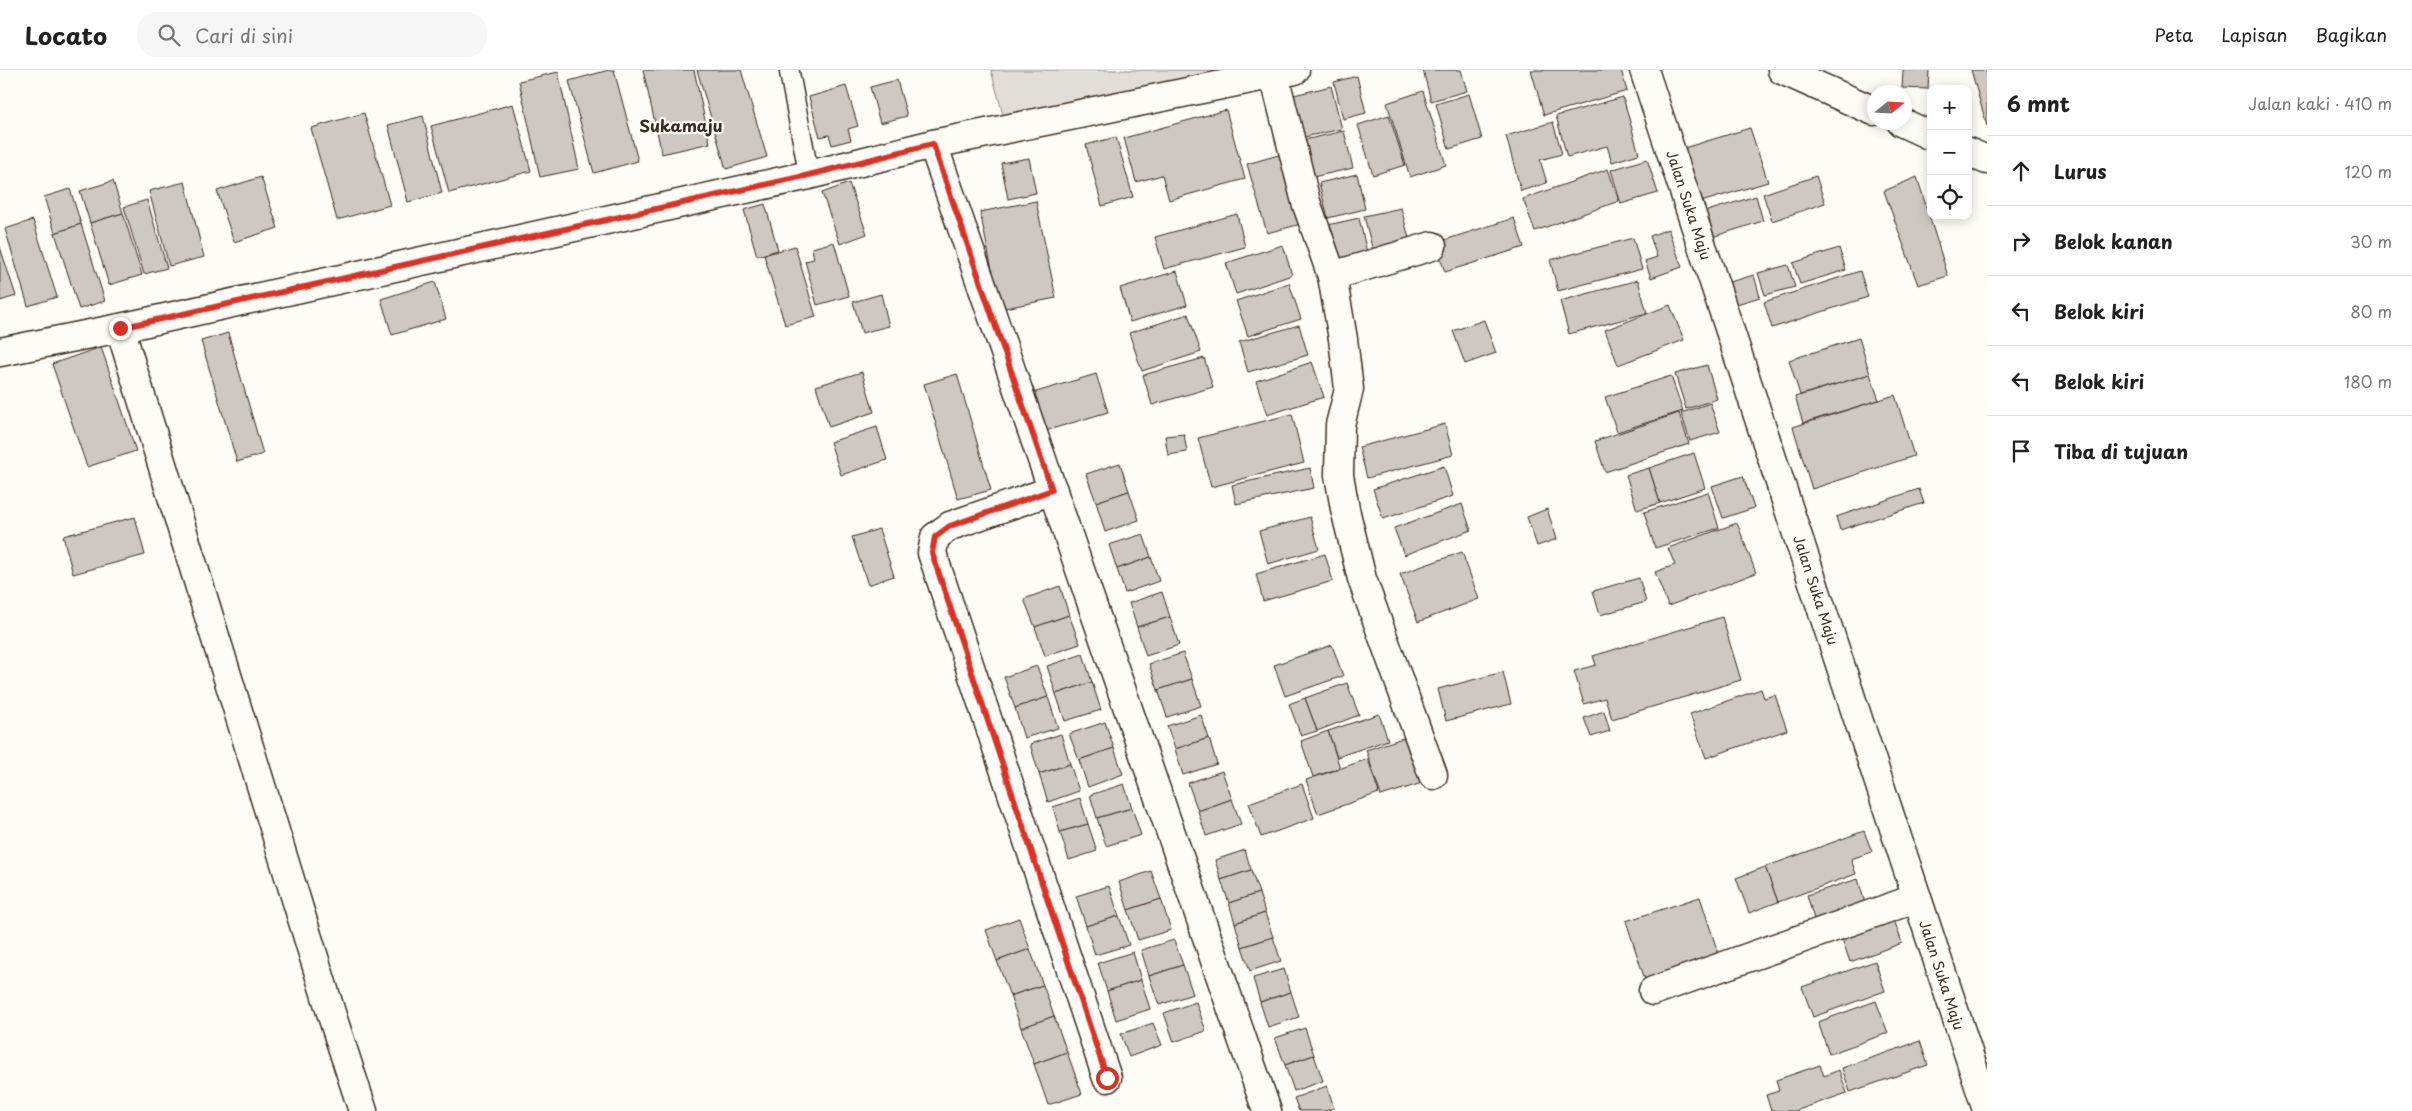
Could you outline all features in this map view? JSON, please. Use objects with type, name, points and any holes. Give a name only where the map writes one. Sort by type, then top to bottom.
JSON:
[{"type":"street","name":"Jalan Suka Maju","points":[[1644,70],[1987,1110]]},
{"type":"street","points":[[1782,70],[1867,108]]},
{"type":"street","points":[[0,352],[120,328],[809,175],[933,144],[1284,72],[1306,202],[1332,276],[1343,339],[1349,389],[1340,425],[1339,475],[1345,509],[1362,579],[1433,775]]},
{"type":"street","points":[[1912,127],[1927,134]]},
{"type":"street","points":[[933,144],[1267,1111]]},
{"type":"street","points":[[1972,154],[1987,160]]},
{"type":"street","points":[[1332,276],[1432,246]]},
{"type":"street","points":[[120,328],[330,1010],[363,1111]]},
{"type":"street","points":[[1052,490],[950,526],[935,537],[932,553],[1107,1078]]},
{"type":"street","points":[[1653,991],[1917,898]]},
{"type":"lane","points":[[789,70],[809,175]]},
{"type":"shaded area","points":[[991,70],[1247,70],[1007,130]]},
{"type":"building","points":[[614,70],[638,161],[594,173],[569,81]]},
{"type":"building","points":[[643,70],[694,70],[710,143],[662,154]]},
{"type":"building","points":[[697,70],[741,70],[767,157],[726,169]]},
{"type":"building","points":[[1423,70],[1461,70],[1467,91],[1431,101]]},
{"type":"building","points":[[1531,70],[1621,70],[1627,91],[1544,115]]},
{"type":"building","points":[[1903,70],[1929,70],[1927,89],[1912,88],[1912,85],[1902,85]]},
{"type":"building","points":[[1971,70],[1987,70],[1987,126]]},
{"type":"building","points":[[558,72],[579,169],[540,177],[519,81]]},
{"type":"building","points":[[1357,76],[1366,113],[1343,119],[1334,82]]},
{"type":"building","points":[[897,80],[907,116],[880,123],[870,87]]},
{"type":"building","points":[[846,86],[858,126],[848,129],[851,140],[832,145],[829,135],[820,137],[809,97]]},
{"type":"building","points":[[1331,86],[1342,129],[1304,137],[1294,95]]},
{"type":"building","points":[[1423,91],[1446,165],[1410,177],[1387,103]]},
{"type":"building","points":[[1469,94],[1482,139],[1449,149],[1436,104]]},
{"type":"building","points":[[1623,97],[1639,154],[1612,162],[1607,146],[1567,157],[1556,116]]},
{"type":"building","points":[[513,104],[531,171],[449,193],[431,126]]},
{"type":"building","points":[[1226,110],[1245,179],[1169,200],[1162,175],[1136,182],[1124,138]]},
{"type":"building","points":[[364,113],[390,205],[337,220],[311,128]]},
{"type":"building","points":[[1389,115],[1405,165],[1373,175],[1358,125]]},
{"type":"building","points":[[423,116],[442,193],[408,202],[388,125]]},
{"type":"building","points":[[1553,122],[1562,154],[1540,160],[1547,183],[1521,191],[1506,136]]},
{"type":"building","points":[[1750,128],[1768,182],[1701,202],[1684,148]]},
{"type":"building","points":[[1344,131],[1353,168],[1313,177],[1304,140]]},
{"type":"building","points":[[1116,137],[1133,197],[1102,206],[1086,145]]},
{"type":"building","points":[[1282,154],[1301,224],[1267,233],[1247,164]]},
{"type":"building","points":[[1029,158],[1036,193],[1008,199],[1001,163]]},
{"type":"building","points":[[1647,159],[1658,193],[1621,204],[1611,170]]},
{"type":"building","points":[[1608,169],[1619,201],[1535,231],[1523,199]]},
{"type":"building","points":[[1357,174],[1365,209],[1328,218],[1319,183]]},
{"type":"building","points":[[1816,176],[1825,203],[1772,221],[1763,194]]},
{"type":"building","points":[[261,177],[278,228],[234,242],[217,191]]},
{"type":"building","points":[[1917,177],[1927,209],[1927,220],[1930,220],[1948,276],[1918,285],[1884,191]]},
{"type":"building","points":[[113,181],[123,213],[90,223],[80,191]]},
{"type":"building","points":[[185,182],[204,257],[169,266],[149,191]]},
{"type":"building","points":[[849,183],[867,234],[840,244],[822,193]]},
{"type":"building","points":[[70,189],[81,224],[55,233],[44,197]]},
{"type":"building","points":[[1756,196],[1763,221],[1712,237],[1704,212]]},
{"type":"building","points":[[147,200],[167,268],[144,274],[124,207]]},
{"type":"building","points":[[1036,201],[1056,298],[1000,309],[980,212]]},
{"type":"building","points":[[765,204],[778,250],[757,256],[744,210]]},
{"type":"building","points":[[1401,208],[1411,246],[1374,255],[1364,216]]},
{"type":"building","points":[[123,213],[142,275],[109,285],[90,223]]},
{"type":"building","points":[[1237,214],[1245,247],[1164,269],[1155,237]]},
{"type":"building","points":[[1359,218],[1368,257],[1333,266],[1323,226]]},
{"type":"building","points":[[1514,218],[1524,247],[1445,272],[1435,243]]},
{"type":"building","points":[[33,220],[57,297],[28,306],[5,229]]},
{"type":"building","points":[[81,224],[105,301],[79,309],[55,233]]},
{"type":"building","points":[[1668,229],[1682,267],[1651,278],[1645,261],[1657,257],[1650,236]]},
{"type":"building","points":[[1633,238],[1642,269],[1558,291],[1550,260]]},
{"type":"building","points":[[834,242],[849,296],[817,305],[805,261],[814,259],[812,248]]},
{"type":"building","points":[[1283,245],[1292,275],[1236,294],[1226,263]]},
{"type":"building","points":[[795,246],[816,317],[785,325],[764,255]]},
{"type":"building","points":[[0,247],[16,296],[0,301]]},
{"type":"building","points":[[1839,248],[1846,270],[1800,284],[1793,263]]},
{"type":"building","points":[[1788,265],[1795,287],[1765,295],[1758,273]]},
{"type":"building","points":[[1177,271],[1187,305],[1130,322],[1120,288]]},
{"type":"building","points":[[1860,271],[1868,297],[1772,328],[1764,302]]},
{"type":"building","points":[[1754,275],[1760,297],[1730,306],[1723,284]]},
{"type":"building","points":[[1638,280],[1647,313],[1569,334],[1560,301]]},
{"type":"building","points":[[435,282],[446,319],[392,335],[381,299]]},
{"type":"building","points":[[1289,283],[1301,319],[1248,336],[1236,301]]},
{"type":"building","points":[[881,294],[889,326],[862,333],[853,302]]},
{"type":"building","points":[[1670,305],[1684,340],[1618,365],[1605,330]]},
{"type":"building","points":[[1188,314],[1201,352],[1142,371],[1129,333]]},
{"type":"building","points":[[1484,320],[1496,353],[1465,364],[1453,331]]},
{"type":"building","points":[[1299,325],[1308,355],[1248,372],[1239,342]]},
{"type":"building","points":[[228,333],[263,454],[237,462],[201,341]]},
{"type":"building","points":[[1859,338],[1870,374],[1800,395],[1789,360]]},
{"type":"building","points":[[101,347],[136,451],[87,467],[52,364]]},
{"type":"building","points":[[1204,358],[1213,387],[1152,405],[1143,375]]},
{"type":"building","points":[[1312,362],[1324,397],[1267,415],[1256,381]]},
{"type":"building","points":[[1707,365],[1717,399],[1686,409],[1675,374]]},
{"type":"building","points":[[862,372],[874,412],[829,427],[816,386]]},
{"type":"building","points":[[957,374],[991,490],[958,499],[924,384]]},
{"type":"building","points":[[1096,374],[1108,412],[1045,431],[1033,393]]},
{"type":"building","points":[[1870,374],[1879,400],[1803,423],[1795,397]]},
{"type":"building","points":[[1671,376],[1683,411],[1617,432],[1605,397]]},
{"type":"building","points":[[1895,395],[1914,456],[1812,489],[1793,427]]},
{"type":"building","points":[[1710,403],[1720,432],[1690,441],[1681,413]]},
{"type":"building","points":[[1679,413],[1689,444],[1605,472],[1595,441]]},
{"type":"building","points":[[1292,414],[1304,463],[1211,487],[1198,438]]},
{"type":"building","points":[[1445,424],[1453,455],[1367,478],[1359,447]]},
{"type":"building","points":[[877,427],[887,460],[841,475],[830,442]]},
{"type":"building","points":[[1184,434],[1187,452],[1168,455],[1165,436]]},
{"type":"building","points":[[1694,453],[1705,488],[1660,503],[1649,468]]},
{"type":"building","points":[[1120,463],[1129,491],[1096,502],[1086,474]]},
{"type":"building","points":[[1444,466],[1453,496],[1383,519],[1373,489]]},
{"type":"building","points":[[1310,468],[1314,488],[1236,504],[1232,485]]},
{"type":"building","points":[[1649,468],[1660,503],[1637,510],[1626,475]]},
{"type":"building","points":[[1743,476],[1754,508],[1723,518],[1712,486]]},
{"type":"building","points":[[1919,489],[1924,503],[1840,530],[1836,517]]},
{"type":"building","points":[[1129,491],[1139,520],[1105,532],[1096,502]]},
{"type":"building","points":[[1708,492],[1719,528],[1655,548],[1644,512]]},
{"type":"building","points":[[1462,504],[1471,530],[1404,555],[1394,528]]},
{"type":"building","points":[[1547,509],[1557,539],[1537,546],[1527,517]]},
{"type":"building","points":[[135,517],[145,555],[73,574],[63,536]]},
{"type":"building","points":[[1310,517],[1319,549],[1268,564],[1259,531]]},
{"type":"building","points":[[1737,523],[1756,573],[1668,606],[1655,572],[1675,565],[1668,548]]},
{"type":"building","points":[[879,529],[894,576],[868,585],[852,537]]},
{"type":"building","points":[[1143,534],[1151,557],[1117,569],[1109,545]]},
{"type":"building","points":[[1462,552],[1479,599],[1418,622],[1400,574]]},
{"type":"building","points":[[1325,554],[1333,581],[1263,601],[1256,574]]},
{"type":"building","points":[[1151,557],[1159,581],[1125,593],[1117,569]]},
{"type":"building","points":[[1639,578],[1646,602],[1600,615],[1593,591]]},
{"type":"building","points":[[1060,586],[1069,615],[1035,627],[1024,599]]},
{"type":"building","points":[[1162,592],[1170,617],[1137,627],[1129,603]]},
{"type":"building","points":[[1069,615],[1080,644],[1045,656],[1035,627]]},
{"type":"building","points":[[1170,617],[1179,645],[1146,656],[1137,627]]},
{"type":"building","points":[[1722,617],[1741,680],[1612,719],[1605,698],[1584,704],[1574,671],[1596,665],[1593,656]]},
{"type":"building","points":[[1332,645],[1343,676],[1285,696],[1274,665]]},
{"type":"building","points":[[1183,653],[1192,679],[1158,690],[1149,664]]},
{"type":"building","points":[[1083,654],[1092,682],[1056,694],[1047,666]]},
{"type":"building","points":[[1037,666],[1048,697],[1015,708],[1004,677]]},
{"type":"building","points":[[1503,672],[1511,704],[1446,721],[1438,689]]},
{"type":"building","points":[[1192,679],[1201,706],[1167,717],[1158,690]]},
{"type":"building","points":[[1092,682],[1101,710],[1065,721],[1056,694]]},
{"type":"building","points":[[1347,683],[1359,715],[1317,731],[1305,698]]},
{"type":"building","points":[[1761,689],[1764,698],[1775,695],[1787,730],[1706,758],[1690,714]]},
{"type":"building","points":[[1048,697],[1058,728],[1024,738],[1015,708]]},
{"type":"building","points":[[1305,698],[1317,731],[1301,736],[1289,704]]},
{"type":"building","points":[[1604,711],[1610,731],[1591,737],[1584,718]]},
{"type":"building","points":[[1379,714],[1388,740],[1337,757],[1328,731]]},
{"type":"building","points":[[1201,715],[1209,738],[1175,749],[1167,726]]},
{"type":"building","points":[[1105,722],[1114,748],[1079,760],[1069,734]]},
{"type":"building","points":[[1328,731],[1340,768],[1313,777],[1301,741]]},
{"type":"building","points":[[1061,734],[1070,764],[1039,774],[1030,744]]},
{"type":"building","points":[[1406,737],[1422,783],[1381,796],[1366,750]]},
{"type":"building","points":[[1209,738],[1217,764],[1183,775],[1175,749]]},
{"type":"building","points":[[1114,748],[1123,774],[1088,787],[1079,760]]},
{"type":"building","points":[[1368,759],[1379,793],[1318,814],[1306,780]]},
{"type":"building","points":[[1070,764],[1079,791],[1048,802],[1039,774]]},
{"type":"building","points":[[1222,771],[1232,799],[1198,811],[1188,783]]},
{"type":"building","points":[[1124,784],[1132,808],[1097,818],[1090,795]]},
{"type":"building","points":[[1302,784],[1314,818],[1261,837],[1249,803]]},
{"type":"building","points":[[1080,798],[1088,824],[1060,832],[1053,807]]},
{"type":"building","points":[[1232,799],[1241,824],[1206,836],[1198,811]]},
{"type":"building","points":[[1132,808],[1141,835],[1106,846],[1097,818]]},
{"type":"building","points":[[1088,824],[1097,851],[1069,860],[1060,832]]},
{"type":"building","points":[[1864,831],[1872,852],[1851,859],[1856,874],[1778,902],[1765,867]]},
{"type":"building","points":[[1245,850],[1251,870],[1221,880],[1215,860]]},
{"type":"building","points":[[1765,867],[1778,902],[1749,913],[1736,878]]},
{"type":"building","points":[[1251,870],[1259,893],[1229,903],[1221,880]]},
{"type":"building","points":[[1151,871],[1161,899],[1128,910],[1119,882]]},
{"type":"building","points":[[1858,879],[1867,910],[1816,926],[1807,895]]},
{"type":"building","points":[[1109,886],[1119,916],[1086,926],[1076,896]]},
{"type":"building","points":[[1259,893],[1265,913],[1235,923],[1229,903]]},
{"type":"building","points":[[1700,897],[1720,959],[1646,983],[1626,921]]},
{"type":"building","points":[[1161,899],[1171,930],[1138,940],[1128,910]]},
{"type":"building","points":[[1891,911],[1902,943],[1850,962],[1839,930]]},
{"type":"building","points":[[1265,913],[1273,937],[1242,947],[1235,923]]},
{"type":"building","points":[[1119,916],[1129,945],[1095,955],[1086,926]]},
{"type":"building","points":[[1019,918],[1030,949],[997,961],[986,930]]},
{"type":"building","points":[[1273,937],[1281,961],[1250,971],[1242,947]]},
{"type":"building","points":[[1174,940],[1183,965],[1149,976],[1141,950]]},
{"type":"building","points":[[1030,949],[1043,985],[1010,996],[997,961]]},
{"type":"building","points":[[1133,952],[1141,980],[1107,991],[1098,963]]},
{"type":"building","points":[[1875,961],[1885,991],[1813,1017],[1802,987]]},
{"type":"building","points":[[1183,965],[1193,994],[1159,1005],[1149,976]]},
{"type":"building","points":[[1284,969],[1291,992],[1260,1002],[1253,978]]},
{"type":"building","points":[[1141,980],[1150,1009],[1116,1020],[1107,991]]},
{"type":"building","points":[[1043,985],[1054,1016],[1021,1028],[1010,996]]},
{"type":"building","points":[[1291,992],[1299,1017],[1268,1027],[1260,1002]]},
{"type":"building","points":[[1876,1001],[1888,1033],[1829,1054],[1818,1022]]},
{"type":"building","points":[[1196,1002],[1206,1031],[1174,1042],[1164,1013]]},
{"type":"building","points":[[1054,1016],[1067,1052],[1034,1064],[1021,1028]]},
{"type":"building","points":[[1153,1023],[1162,1045],[1129,1057],[1121,1034]]},
{"type":"building","points":[[1305,1028],[1314,1055],[1285,1065],[1275,1038]]},
{"type":"building","points":[[1920,1041],[1928,1065],[1850,1092],[1842,1068]]},
{"type":"building","points":[[1067,1052],[1082,1094],[1048,1105],[1034,1064]]},
{"type":"building","points":[[1314,1055],[1323,1081],[1294,1091],[1285,1065]]},
{"type":"building","points":[[1820,1065],[1824,1076],[1839,1070],[1847,1093],[1795,1111],[1771,1111],[1766,1095],[1779,1091],[1776,1080]]},
{"type":"building","points":[[1327,1086],[1334,1108],[1325,1111],[1299,1111],[1294,1098]]},
{"type":"district","name":"Sukamaju","points":[[681,125]]},
{"type":"route","points":[[120,328],[809,175],[933,144],[1052,490],[950,526],[935,537],[932,553],[1107,1078]]}]
